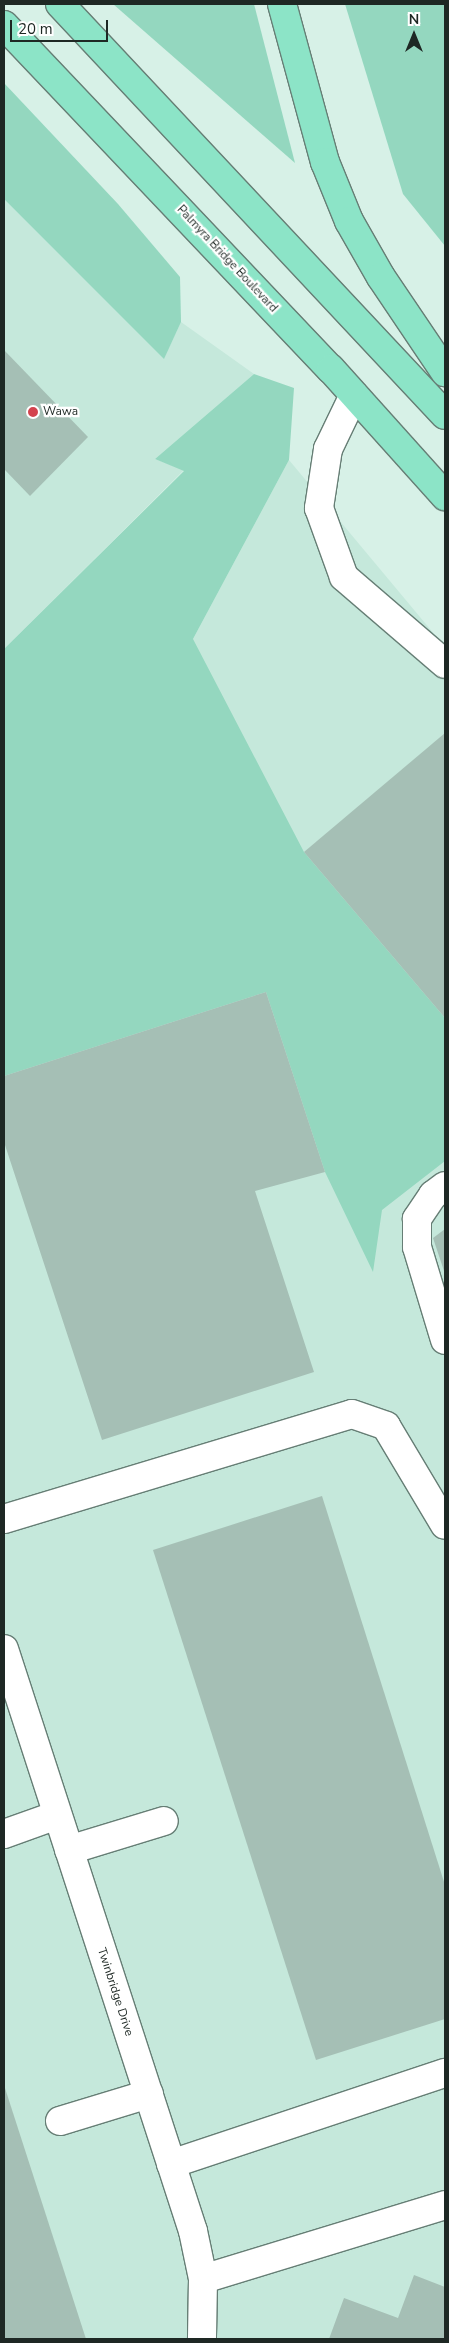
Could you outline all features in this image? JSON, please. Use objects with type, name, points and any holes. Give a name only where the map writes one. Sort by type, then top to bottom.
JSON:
[{"type":"highway","points":[[60,4],[445,415]]},
{"type":"highway","points":[[282,4],[325,162],[349,221],[376,270],[445,372]]},
{"type":"highway","name":"Palmyra Bridge Boulevard","points":[[4,25],[354,395],[445,496]]},
{"type":"street","points":[[354,395],[328,449],[320,508],[344,577],[445,664]]},
{"type":"street","points":[[445,1186],[433,1195],[417,1219],[417,1247],[445,1340]]},
{"type":"street","points":[[4,1519],[352,1414],[386,1426],[445,1525]]},
{"type":"street","name":"Twinbridge Drive","points":[[4,1649],[194,2231],[204,2279],[202,2339]]},
{"type":"street","points":[[4,1834],[58,1815]]},
{"type":"street","points":[[69,1850],[164,1821]]},
{"type":"street","points":[[171,2164],[445,2073]]},
{"type":"street","points":[[60,2121],[149,2094]]},
{"type":"street","points":[[204,2279],[445,2205]]},
{"type":"shaded area","points":[[4,199],[164,358],[181,322],[254,374],[155,459],[184,470],[4,649]]},
{"type":"shaded area","points":[[289,460],[445,647],[445,2339],[4,2339],[4,714],[193,639]]},
{"type":"green space","points":[[113,4],[254,4],[295,163]]},
{"type":"green space","points":[[345,4],[445,4],[445,246],[403,194]]},
{"type":"green space","points":[[4,83],[118,204],[180,277],[181,322],[164,359],[4,199]]},
{"type":"green space","points":[[254,374],[294,388],[289,460],[193,639],[304,852],[445,1018],[445,1161],[382,1210],[373,1272],[325,1172],[266,992],[4,1076],[4,649],[184,471],[155,459]]},
{"type":"building","name":"Wawa","points":[[4,350],[88,437],[30,496],[4,469]]},
{"type":"building","points":[[445,733],[445,1018],[304,852]]},
{"type":"building","points":[[266,992],[325,1172],[255,1191],[314,1372],[102,1440],[4,1142],[4,1076]]},
{"type":"building","points":[[445,1229],[445,1274],[433,1238]]},
{"type":"building","points":[[322,1496],[445,1885],[445,2019],[316,2060],[153,1550]]},
{"type":"building","points":[[4,2085],[86,2339],[4,2339]]},
{"type":"building","points":[[414,2275],[445,2287],[445,2339],[329,2339],[344,2298],[398,2318]]},
{"type":"place","name":"Wawa","points":[[33,412]]}]
